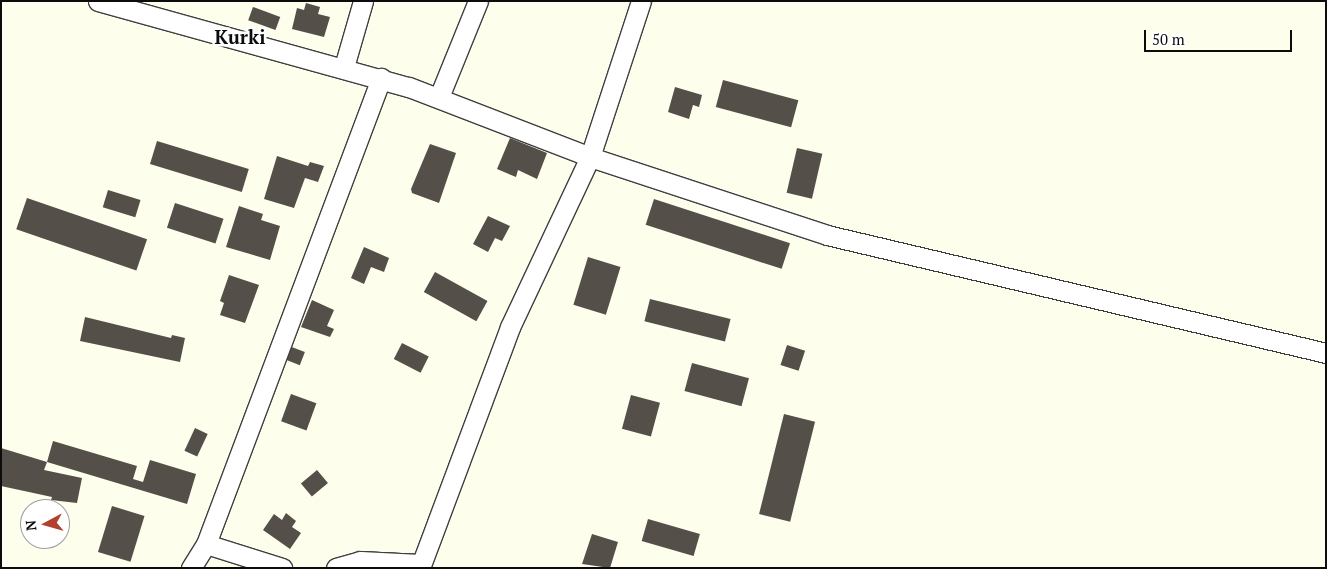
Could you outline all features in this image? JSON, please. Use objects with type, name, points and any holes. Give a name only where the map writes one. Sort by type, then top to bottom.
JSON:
[{"type":"street","points":[[98,1],[381,78],[439,97],[590,158],[827,235],[1326,353]]},
{"type":"street","points":[[344,68],[363,1]]},
{"type":"street","points":[[439,97],[478,1]]},
{"type":"street","points":[[336,568],[360,561],[421,566],[510,327],[590,158],[641,1]]},
{"type":"street","points":[[191,568],[206,544],[381,78]]},
{"type":"street","points":[[206,544],[282,568]]},
{"type":"building","points":[[306,3],[320,7],[318,14],[330,17],[324,37],[292,29],[297,8],[304,10]]},
{"type":"building","points":[[253,7],[280,17],[275,30],[248,20]]},
{"type":"building","points":[[723,80],[798,100],[791,127],[716,107]]},
{"type":"building","points":[[675,87],[702,95],[699,107],[693,105],[689,119],[668,112]]},
{"type":"building","points":[[510,138],[547,153],[537,179],[518,170],[516,177],[497,169]]},
{"type":"building","points":[[157,141],[249,169],[242,192],[150,164]]},
{"type":"building","points":[[430,144],[456,153],[439,203],[412,193],[411,189]]},
{"type":"building","points":[[797,148],[822,154],[812,199],[787,193]]},
{"type":"building","points":[[277,156],[308,166],[310,162],[324,166],[318,182],[305,178],[294,208],[264,199]]},
{"type":"building","points":[[108,190],[141,200],[135,217],[103,207]]},
{"type":"building","points":[[27,198],[147,239],[136,271],[16,229]]},
{"type":"building","points":[[654,199],[790,243],[782,269],[646,225]]},
{"type":"building","points":[[175,203],[224,219],[215,243],[167,228]]},
{"type":"building","points":[[239,206],[263,214],[261,220],[280,226],[270,260],[226,247]]},
{"type":"building","points":[[488,216],[510,226],[502,241],[495,238],[488,252],[473,244]]},
{"type":"building","points":[[364,247],[389,258],[384,272],[371,267],[364,284],[351,278]]},
{"type":"building","points":[[588,257],[621,267],[606,315],[573,305]]},
{"type":"building","points":[[435,272],[487,301],[476,321],[424,292]]},
{"type":"building","points":[[229,275],[259,285],[245,323],[220,315],[224,303],[220,301]]},
{"type":"building","points":[[650,299],[731,319],[725,341],[644,321]]},
{"type":"building","points":[[312,300],[334,310],[327,326],[334,329],[330,337],[301,327]]},
{"type":"building","points":[[85,317],[171,338],[172,335],[185,338],[180,362],[80,341]]},
{"type":"building","points":[[402,343],[429,357],[421,373],[394,359]]},
{"type":"building","points":[[787,345],[805,351],[799,371],[781,365]]},
{"type":"building","points":[[289,346],[305,352],[300,365],[284,359]]},
{"type":"building","points":[[692,363],[749,378],[741,406],[684,391]]},
{"type":"building","points":[[291,394],[316,403],[306,430],[281,421]]},
{"type":"building","points":[[631,395],[660,403],[651,437],[622,429]]},
{"type":"building","points":[[784,414],[815,422],[790,522],[759,514]]},
{"type":"building","points":[[195,428],[208,434],[197,457],[184,451]]},
{"type":"building","points":[[53,441],[137,466],[133,479],[143,482],[150,460],[196,474],[187,504],[47,462]]},
{"type":"building","points":[[1,448],[47,462],[44,470],[82,478],[77,503],[70,502],[70,499],[51,499],[52,497],[1,486]]},
{"type":"building","points":[[317,470],[328,483],[312,497],[301,483]]},
{"type":"building","points":[[112,506],[145,516],[130,562],[98,552]]},
{"type":"building","points":[[286,513],[296,521],[292,527],[301,533],[290,549],[263,530],[274,514],[282,520]]},
{"type":"building","points":[[648,519],[700,534],[694,556],[642,541]]},
{"type":"building","points":[[592,534],[618,542],[610,568],[582,564]]},
{"type":"district","name":"Kurki","points":[[240,37]]}]
